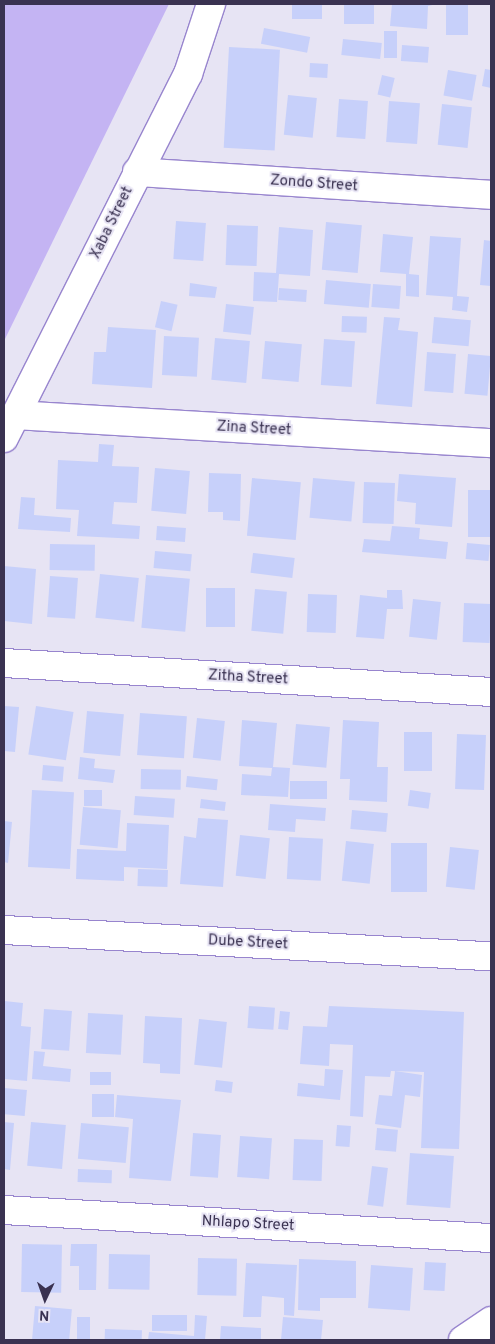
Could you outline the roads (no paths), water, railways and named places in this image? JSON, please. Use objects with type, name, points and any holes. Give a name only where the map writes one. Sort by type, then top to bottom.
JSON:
[{"type":"street","name":"Xaba Street","points":[[4,438],[188,74],[211,4]]},
{"type":"street","name":"Zondo Street","points":[[137,172],[491,195]]},
{"type":"street","name":"Zina Street","points":[[16,414],[491,443]]},
{"type":"street","name":"Zitha Street","points":[[4,663],[491,692]]},
{"type":"street","name":"Dube Street","points":[[4,930],[491,956]]},
{"type":"street","name":"Nhlapo Street","points":[[4,1210],[491,1238]]},
{"type":"street","points":[[462,1340],[491,1321]]}]
